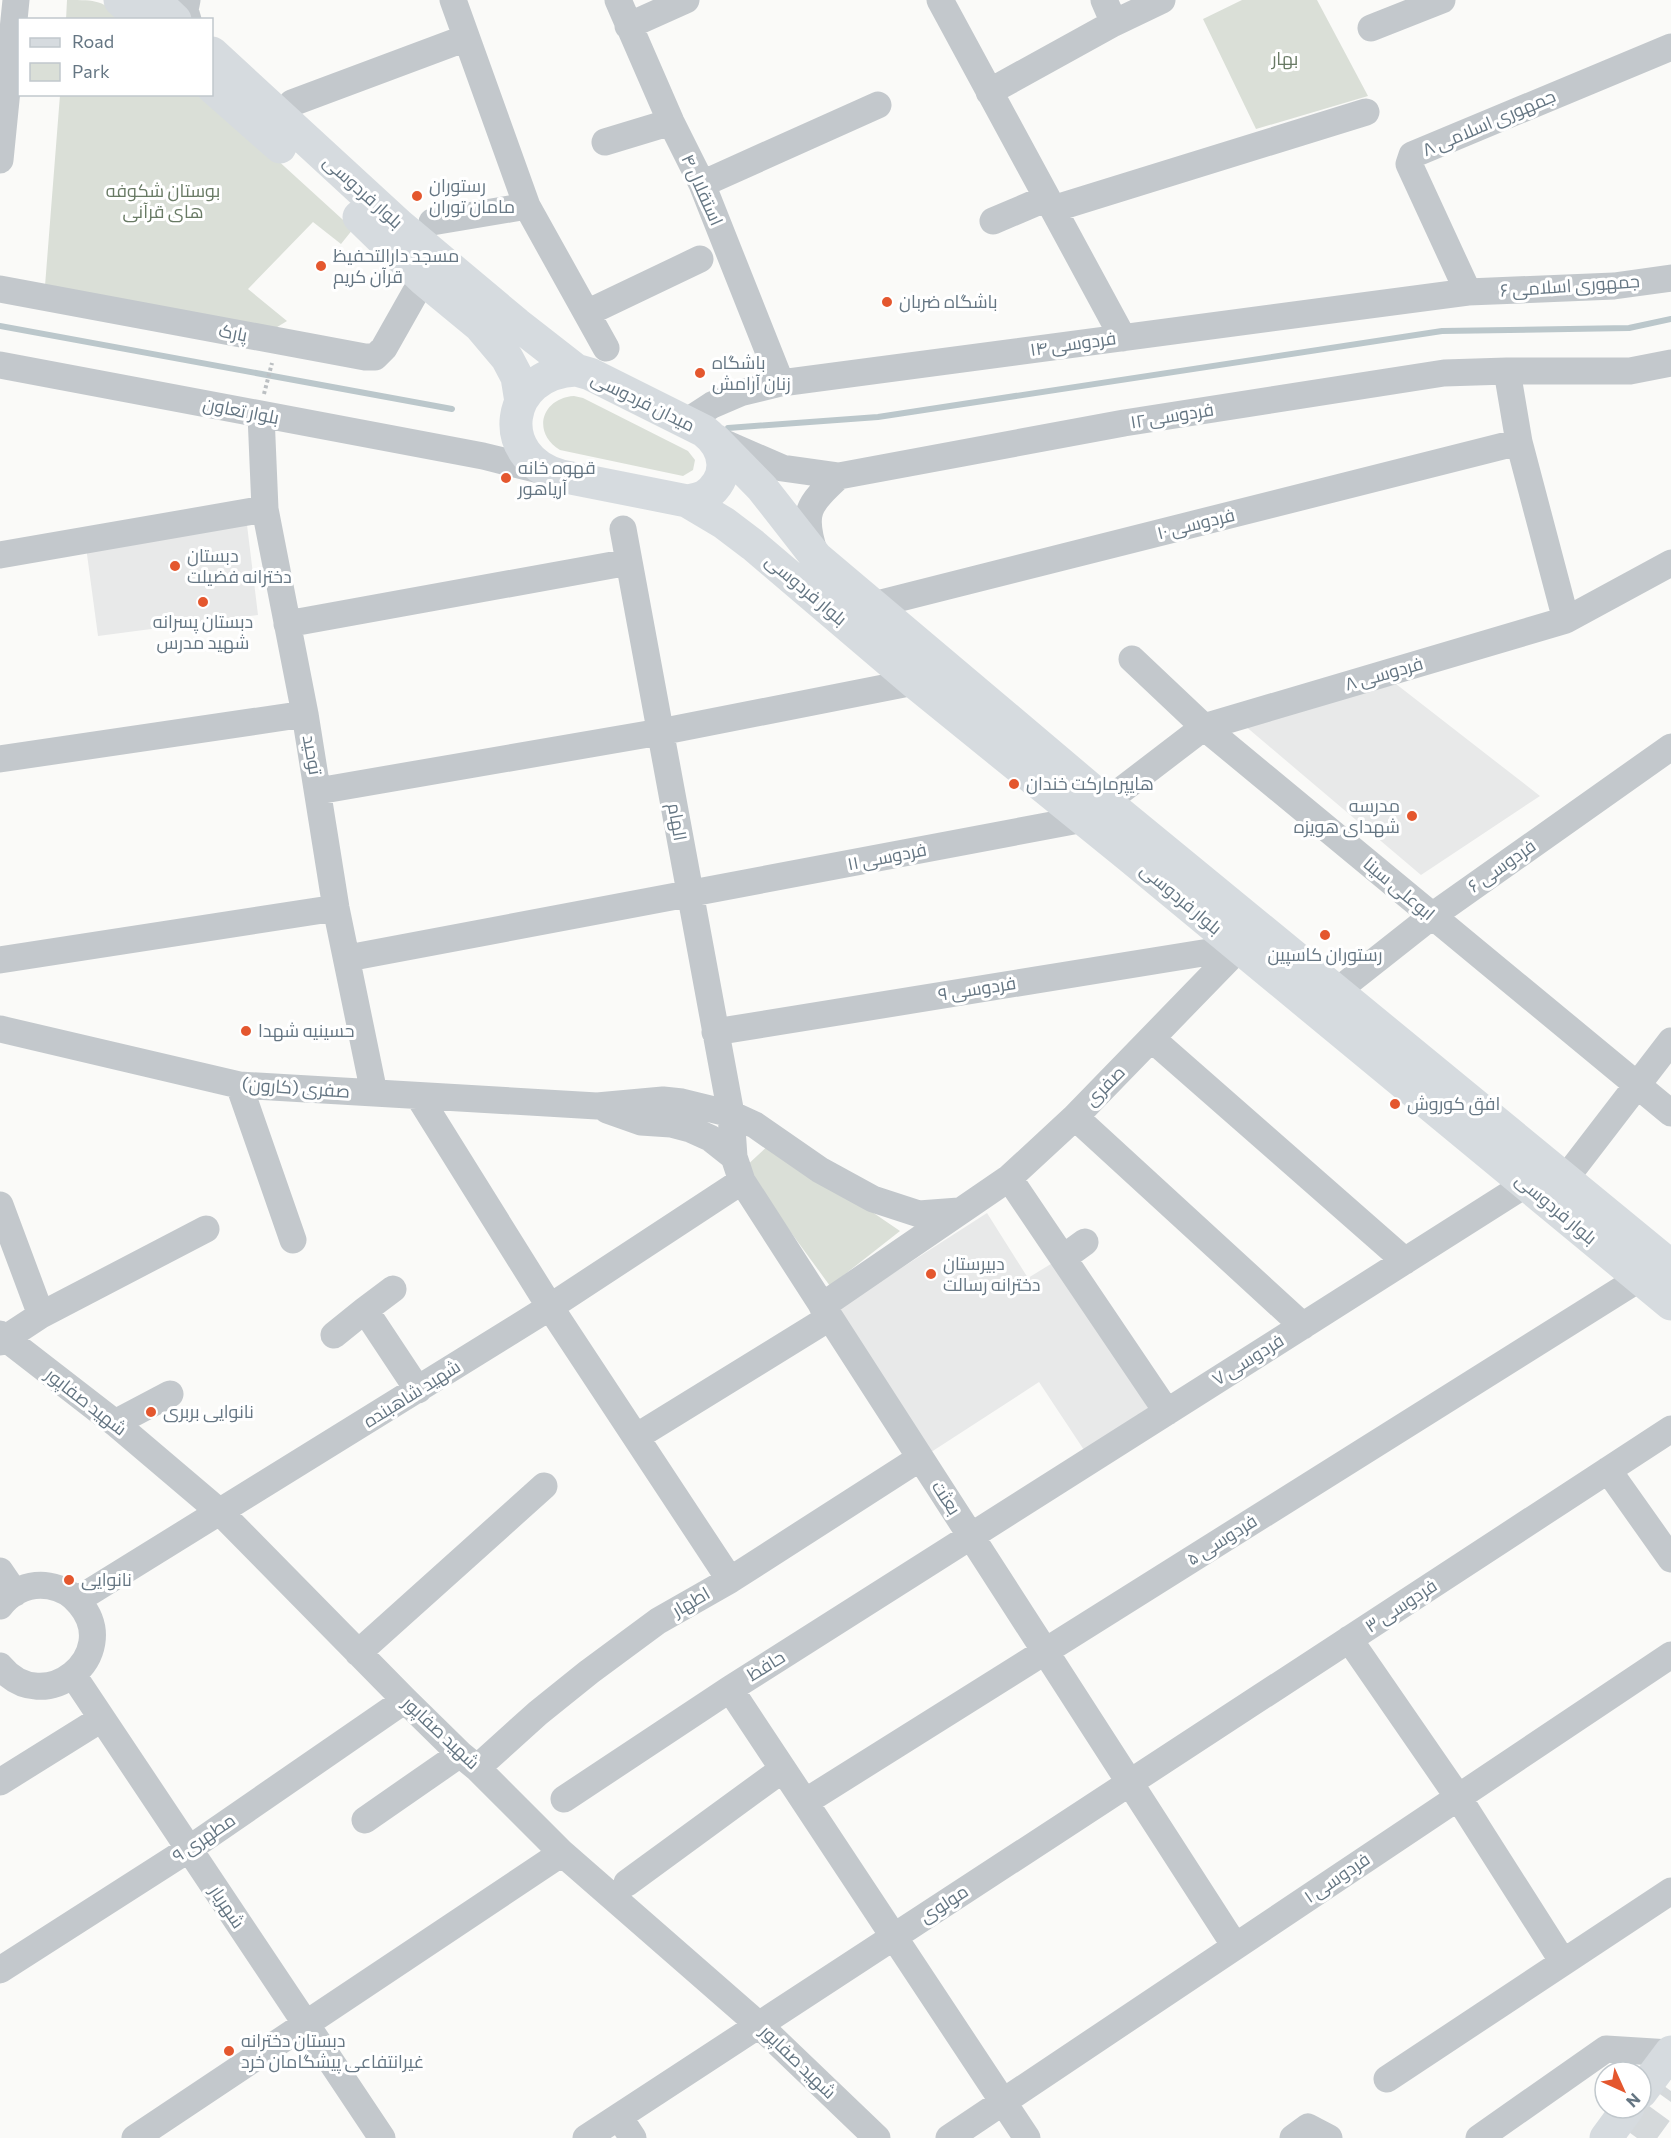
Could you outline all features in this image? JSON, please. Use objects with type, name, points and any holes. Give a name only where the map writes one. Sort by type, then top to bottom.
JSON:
[{"type":"main road","points":[[120,0],[140,18]]},
{"type":"main road","points":[[154,0],[173,18]]},
{"type":"main road","name":"بلوار فردوسی","points":[[213,54],[402,227],[517,324],[576,370]]},
{"type":"main road","name":"بلوار فردوسی","points":[[213,88],[357,216],[423,279],[480,326],[507,358],[517,377],[519,410]]},
{"type":"main road","name":"میدان فردوسی","points":[[519,410],[530,388],[543,377],[559,371],[576,370],[590,374],[704,431],[715,440],[722,455],[723,471],[716,486],[703,497],[687,501]]},
{"type":"main road","points":[[519,410],[517,435],[523,450],[534,463],[547,472],[687,501]]},
{"type":"main road","name":"بلوار فردوسی","points":[[715,440],[762,488],[816,557],[873,605],[1240,947],[1671,1304]]},
{"type":"main road","name":"بلوار فردوسی","points":[[687,501],[724,523],[753,545],[914,682],[1095,810],[1337,991],[1671,1266]]},
{"type":"main road","points":[[1653,2076],[1671,2053]]},
{"type":"main road","points":[[1606,2138],[1619,2120]]},
{"type":"street","points":[[0,160],[16,0]]},
{"type":"street","points":[[187,0],[185,10],[187,18]]},
{"type":"street","points":[[453,0],[527,206],[606,348]]},
{"type":"street","name":"استقلال ۴","points":[[618,0],[671,122],[702,184],[781,383]]},
{"type":"street","points":[[628,26],[686,0]]},
{"type":"street","points":[[940,0],[1124,338]]},
{"type":"street","points":[[989,92],[1109,11],[1162,0]]},
{"type":"street","points":[[1371,28],[1442,0]]},
{"type":"street","points":[[292,103],[466,38]]},
{"type":"street","name":"جمهوری اسلامی ۸","points":[[1468,292],[1409,164],[1412,155],[1671,47]]},
{"type":"street","points":[[702,184],[878,105]]},
{"type":"street","points":[[993,221],[1366,112]]},
{"type":"street","points":[[605,142],[671,122]]},
{"type":"street","points":[[432,222],[527,206]]},
{"type":"street","points":[[587,312],[700,259]]},
{"type":"street","name":"جمهوری اسلامی ۶","points":[[1468,292],[1614,286],[1671,278]]},
{"type":"street","name":"پارک","points":[[0,289],[364,357],[375,357],[384,348],[423,279]]},
{"type":"street","name":"فردوسی ۱۴","points":[[686,422],[721,401],[740,393],[781,383],[1468,292]]},
{"type":"street","name":"فردوسی ۱۲","points":[[839,476],[1170,416],[1444,373],[1507,370],[1630,371],[1671,363]]},
{"type":"street","name":"بلوار تعاون","points":[[0,365],[262,406],[547,472]]},
{"type":"street","points":[[1507,370],[1519,442],[1566,620]]},
{"type":"street","name":"توحید","points":[[262,406],[265,509],[305,714],[336,908],[374,1093]]},
{"type":"street","points":[[483,456],[501,439],[519,410]]},
{"type":"street","points":[[715,440],[782,468],[839,476]]},
{"type":"street","name":"فردوسی ۱۰","points":[[873,605],[1519,442]]},
{"type":"street","points":[[816,557],[808,532],[807,514],[817,496],[839,476]]},
{"type":"street","points":[[0,555],[265,509]]},
{"type":"street","name":"الهام","points":[[623,529],[731,1114],[738,1169]]},
{"type":"street","points":[[287,624],[629,562]]},
{"type":"street","name":"فردوسی ۸","points":[[1095,810],[1204,727],[1566,620],[1671,562]]},
{"type":"street","name":"ابوعلی سینا","points":[[1132,659],[1204,727],[1671,1113]]},
{"type":"street","points":[[318,791],[660,732],[914,682]]},
{"type":"street","points":[[0,759],[305,714]]},
{"type":"street","name":"فردوسی ۶","points":[[1337,991],[1431,916],[1671,747]]},
{"type":"street","name":"فردوسی ۱۱","points":[[348,958],[690,894],[1095,810]]},
{"type":"street","points":[[0,960],[336,908]]},
{"type":"street","name":"فردوسی ۹","points":[[715,1032],[1240,947]]},
{"type":"street","name":"صفری","points":[[636,1437],[825,1312],[910,1245],[1009,1178],[1075,1117],[1240,947]]},
{"type":"street","name":"صفری (کارون)","points":[[0,1029],[239,1085],[597,1106]]},
{"type":"street","points":[[1152,1039],[1406,1261]]},
{"type":"street","points":[[1565,1179],[1671,1041]]},
{"type":"street","points":[[239,1085],[292,1240]]},
{"type":"street","points":[[419,1097],[550,1307],[730,1580]]},
{"type":"street","points":[[597,1106],[663,1101],[682,1102],[731,1114],[755,1125],[820,1170],[873,1199],[919,1214],[959,1211]]},
{"type":"street","points":[[597,1106],[641,1122],[670,1124],[690,1129],[710,1138],[738,1169]]},
{"type":"street","points":[[1075,1117],[1303,1326]]},
{"type":"street","name":"شهید شاهبنده","points":[[77,1600],[221,1513],[550,1307],[738,1169]]},
{"type":"street","name":"بعثت","points":[[738,1169],[761,1213],[1236,1946]]},
{"type":"street","points":[[1009,1178],[1167,1412]]},
{"type":"street","name":"فردوسی ۷","points":[[970,1536],[1526,1184]]},
{"type":"street","points":[[0,1205],[41,1316]]},
{"type":"street","points":[[907,1210],[910,1245]]},
{"type":"street","points":[[2,1338],[206,1229]]},
{"type":"street","points":[[1063,1258],[1085,1242]]},
{"type":"street","name":"فردوسی ۵","points":[[805,1802],[1640,1278]]},
{"type":"street","points":[[334,1335],[393,1289]]},
{"type":"street","points":[[365,1310],[418,1390]]},
{"type":"street","name":"شهید صفاپور","points":[[2,1338],[115,1423],[221,1513],[405,1700],[562,1853],[759,2025],[878,2138]]},
{"type":"street","points":[[115,1423],[170,1394]]},
{"type":"street","name":"فردوسی ۳","points":[[1130,1783],[1671,1429]]},
{"type":"street","name":"اطهار","points":[[365,1820],[469,1761],[538,1713],[658,1621],[730,1580],[920,1458]]},
{"type":"street","points":[[1608,1470],[1671,1558]]},
{"type":"street","points":[[358,1653],[544,1486]]},
{"type":"street","name":"حافظ","points":[[564,1799],[730,1689],[970,1536]]},
{"type":"street","points":[[0,1666],[22,1683],[40,1687],[57,1684],[73,1675],[85,1661],[92,1634],[87,1616],[77,1600],[69,1594],[52,1586],[5,1590]]},
{"type":"street","points":[[1349,1639],[1458,1797],[1563,1962]]},
{"type":"street","name":"فردوسی ۱","points":[[949,2138],[1671,1655]]},
{"type":"street","name":"شهریار","points":[[73,1675],[382,2138]]},
{"type":"street","points":[[730,1689],[1027,2138]]},
{"type":"street","name":"مطهری ۹","points":[[0,1970],[189,1849],[405,1700]]},
{"type":"street","points":[[0,1782],[101,1719]]},
{"type":"street","points":[[627,1883],[783,1769]]},
{"type":"street","name":"مولوی","points":[[586,2138],[626,2127],[759,2025],[1130,1783]]},
{"type":"street","points":[[135,2138],[562,1853]]},
{"type":"street","points":[[1387,2079],[1671,1891]]},
{"type":"street","points":[[1479,2138],[1606,2049],[1671,2053]]},
{"type":"street","points":[[1293,2138],[1308,2127],[1329,2138]]},
{"type":"path","points":[[262,406],[275,354]]},
{"type":"shaded area","points":[[247,525],[258,615],[98,636],[86,547]]},
{"type":"shaded area","points":[[1396,684],[1540,796],[1421,875],[1244,725]]},
{"type":"shaded area","points":[[987,1213],[1028,1278],[1059,1259],[1153,1405],[1084,1450],[1039,1382],[925,1456],[833,1312]]},
{"type":"green space","points":[[67,0],[85,0],[99,2],[122,18],[66,18]]},
{"type":"green space","name":"بهار","points":[[1242,0],[1317,0],[1368,96],[1256,129],[1203,19]]},
{"type":"green space","name":"بوستان شکوفه های قرآنی","points":[[60,96],[207,96],[353,229],[341,244],[313,222],[248,289],[287,321],[269,332],[45,286]]},
{"type":"green space","points":[[574,396],[583,398],[688,451],[695,460],[693,470],[683,476],[560,450],[545,434],[544,417],[554,403]]},
{"type":"green space","points":[[771,1143],[900,1231],[830,1286],[744,1168]]},
{"type":"waterway","points":[[728,428],[878,417],[1442,331],[1629,328],[1671,319]]},
{"type":"waterway","points":[[0,326],[452,409]]},
{"type":"tunnel","points":[[1637,2138],[1671,2091]]},
{"type":"place","name":"رستوران مامان توران","points":[[417,196]]},
{"type":"place","name":"مسجد دارالتحفیظ قرآن کریم","points":[[321,266]]},
{"type":"place","name":"باشگاه ضربان","points":[[887,302]]},
{"type":"place","name":"باشگاه زنان آرامش","points":[[700,373]]},
{"type":"place","name":"قهوه خانه آریاهور","points":[[506,478]]},
{"type":"place","name":"دبستان دخترانه فضیلت","points":[[175,566]]},
{"type":"place","name":"دبستان پسرانه شهید مدرس","points":[[203,602]]},
{"type":"place","name":"هایپرمارکت خندان","points":[[1014,784]]},
{"type":"place","name":"مدرسه شهدای هویزه","points":[[1412,816]]},
{"type":"place","name":"رستوران کاسپین","points":[[1325,935]]},
{"type":"place","name":"حسینیه شهدا","points":[[246,1031]]},
{"type":"place","name":"افق کوروش","points":[[1395,1104]]},
{"type":"place","name":"دبیرستان دخترانه رسالت","points":[[931,1274]]},
{"type":"place","name":"نانوایی بربری","points":[[151,1412]]},
{"type":"place","name":"نانوایی","points":[[69,1580]]},
{"type":"place","name":"دبستان دخترانه غیرانتفاعی پیشگامان خرد","points":[[229,2051]]}]
